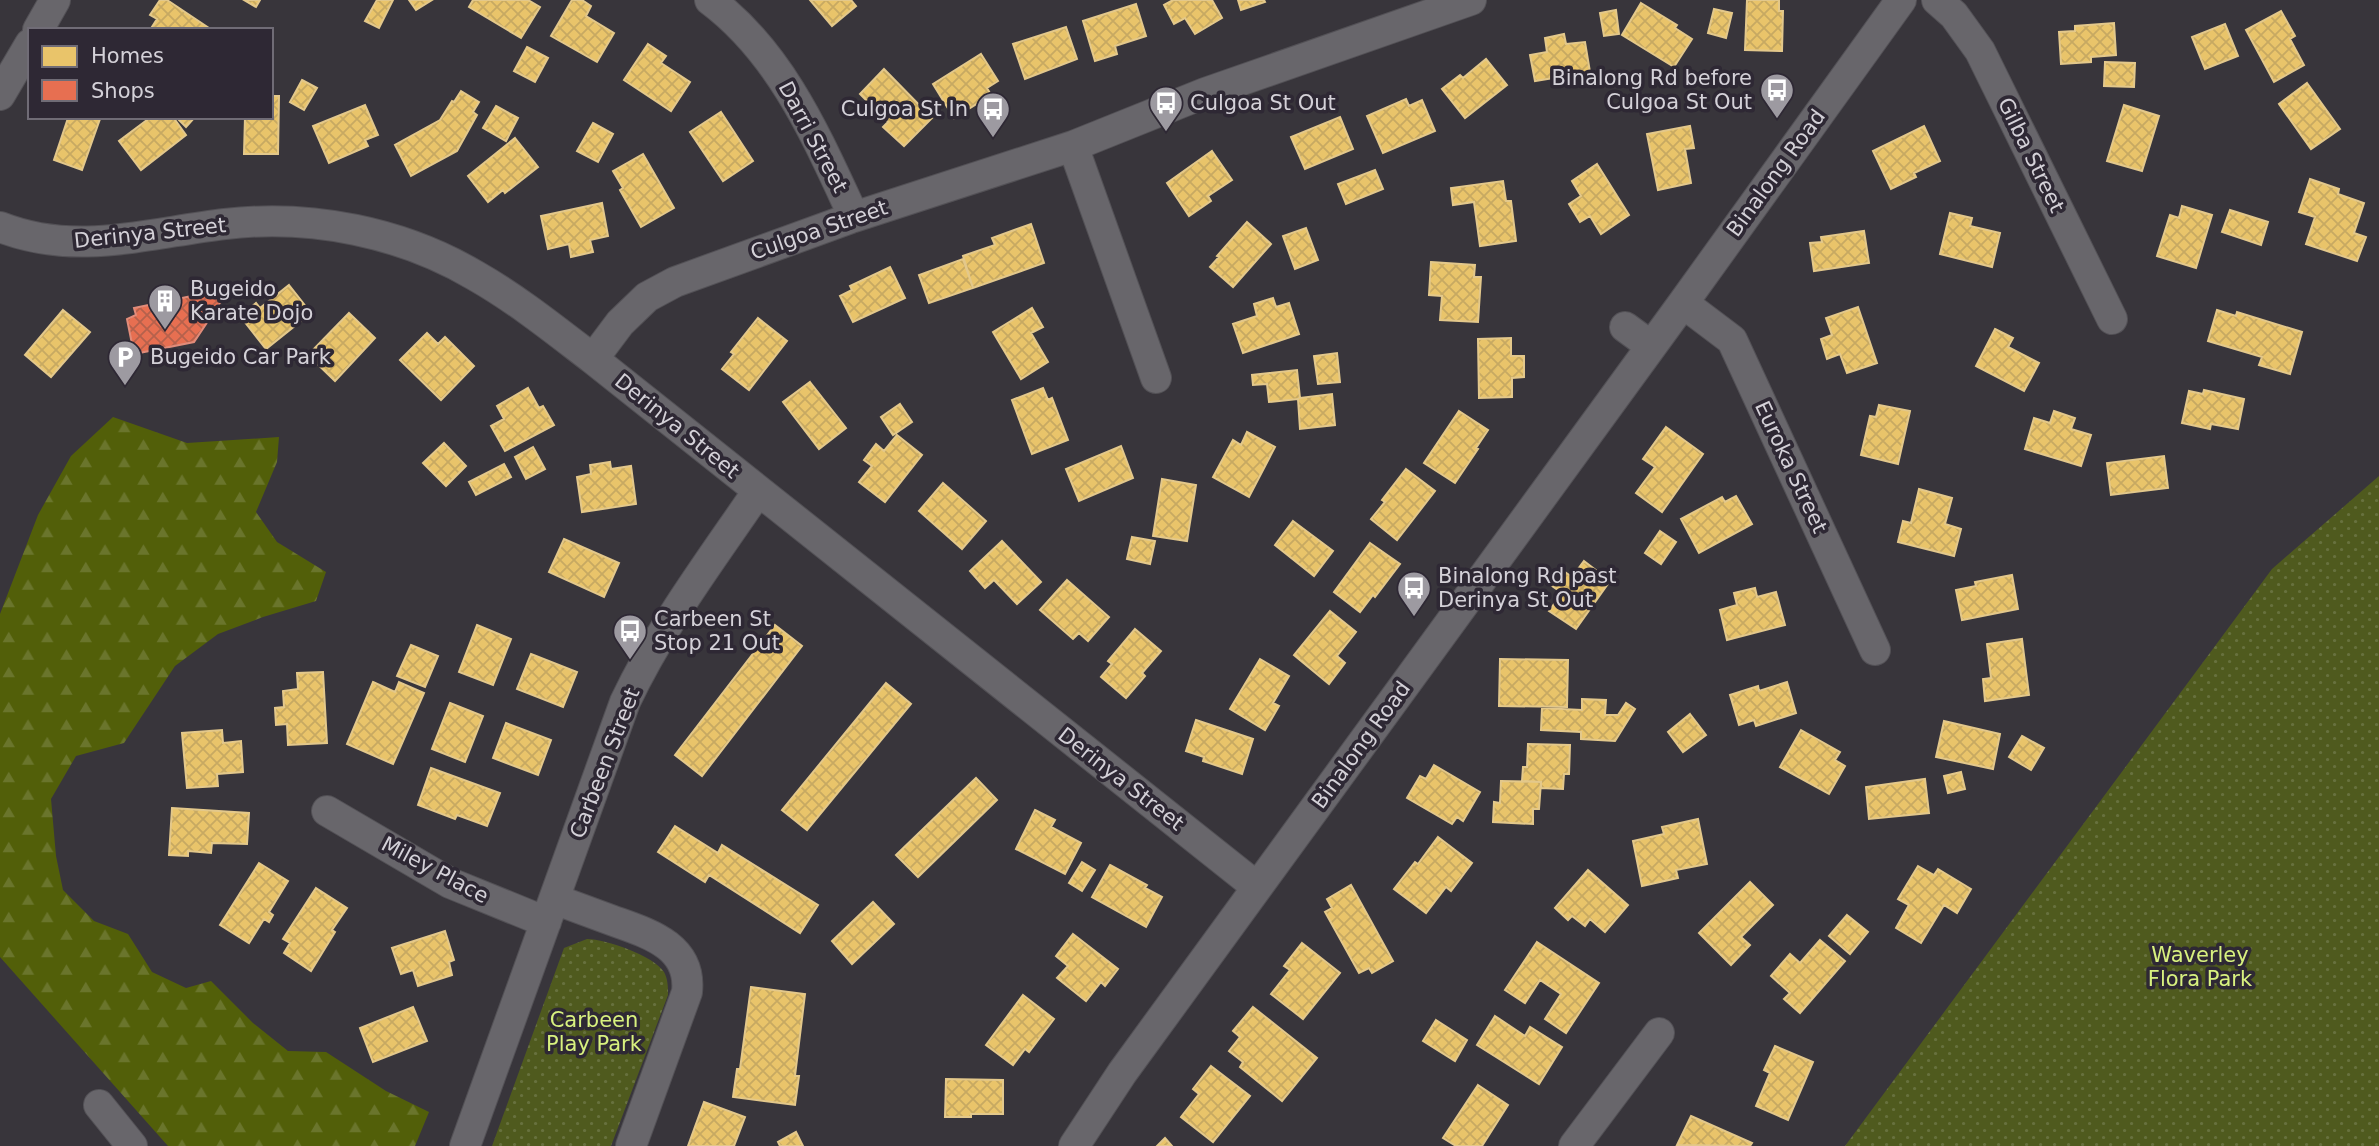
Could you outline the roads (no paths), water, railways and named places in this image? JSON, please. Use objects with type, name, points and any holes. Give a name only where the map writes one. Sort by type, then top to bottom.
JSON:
[{"type":"street","points":[[39,28],[55,0]]},
{"type":"street","name":"Darri Street","points":[[710,0],[748,36],[796,96],[854,217]]},
{"type":"street","name":"Culgoa Street","points":[[593,359],[620,323],[647,297],[661,288],[854,217],[1073,146],[1205,93],[1471,0]]},
{"type":"street","name":"Binalong Road","points":[[1074,1146],[1122,1073],[1901,0]]},
{"type":"street","name":"Gilba Street","points":[[1937,0],[1954,15],[1980,51],[2112,319]]},
{"type":"street","points":[[0,95],[28,47]]},
{"type":"street","points":[[1073,146],[1156,379]]},
{"type":"street","name":"Derinya Street","points":[[0,227],[34,238],[66,243],[139,238],[225,224],[315,224],[376,234],[436,255],[475,275],[512,298],[593,359],[1257,887]]},
{"type":"street","name":"Euroka Street","points":[[1683,303],[1732,340],[1875,650]]},
{"type":"street","points":[[1625,327],[1651,346]]},
{"type":"street","name":"Carbeen Street","points":[[465,1146],[625,702],[666,626],[758,491]]},
{"type":"street","name":"Miley Place","points":[[327,811],[450,883],[550,911]]},
{"type":"street","points":[[550,911],[653,936],[679,956],[689,978],[687,992],[631,1146]]},
{"type":"street","points":[[1574,1146],[1659,1033]]},
{"type":"street","points":[[99,1105],[115,1140]]},
{"type":"place","name":"Binalong Rd before Culgoa St Out","points":[[1777,120]]},
{"type":"place","name":"Culgoa St Out","points":[[1166,133]]},
{"type":"place","name":"Culgoa St In","points":[[993,139]]},
{"type":"place","name":"Bugeido Karate Dojo","points":[[165,331]]},
{"type":"place","name":"Bugeido Car Park","points":[[125,387]]},
{"type":"place","name":"Binalong Rd past Derinya St Out","points":[[1414,618]]},
{"type":"place","name":"Carbeen St Stop 21 Out","points":[[630,661]]},
{"type":"park label","name":"Waverley Flora Park","points":[[2200,967]]},
{"type":"park label","name":"Carbeen Play Park","points":[[594,1032]]}]
